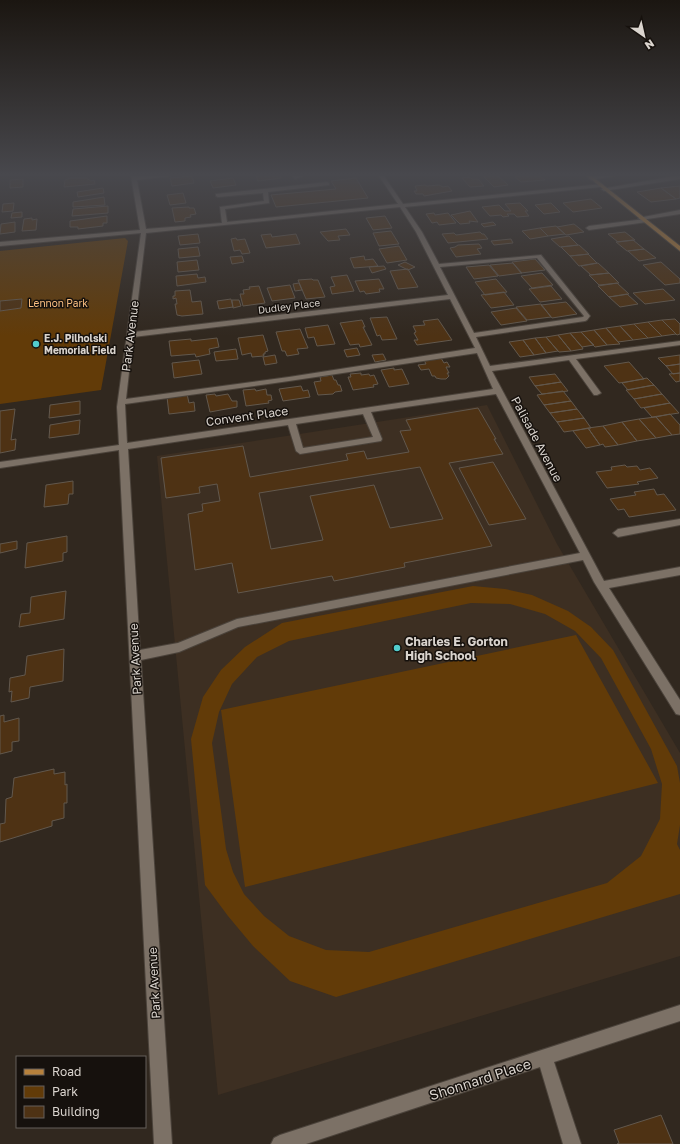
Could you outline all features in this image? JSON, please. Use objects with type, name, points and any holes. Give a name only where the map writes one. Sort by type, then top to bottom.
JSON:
[{"type":"main road","points":[[656,229],[680,249]]},
{"type":"street","points":[[0,244],[163,229]]},
{"type":"street","name":"Palisade Avenue","points":[[417,229],[472,335],[498,390],[586,556],[602,585],[680,710]]},
{"type":"street","name":"Park Avenue","points":[[144,231],[122,402],[123,446],[163,1144]]},
{"type":"street","points":[[436,266],[539,256],[587,316],[585,319],[472,335]]},
{"type":"street","name":"Dudley Place","points":[[130,335],[452,297]]},
{"type":"street","points":[[488,369],[680,343]]},
{"type":"street","points":[[122,402],[289,379],[479,350]]},
{"type":"street","points":[[571,358],[597,393]]},
{"type":"street","name":"Convent Place","points":[[0,465],[498,390]]},
{"type":"street","points":[[291,422],[300,451],[378,439],[366,410]]},
{"type":"street","points":[[618,533],[680,522]]},
{"type":"street","points":[[135,656],[179,647],[237,623],[586,556]]},
{"type":"street","points":[[602,585],[680,571]]},
{"type":"street","name":"Shonnard Place","points":[[280,1144],[680,1013]]},
{"type":"street","points":[[545,1058],[572,1144]]},
{"type":"shaded area","name":"Charles E. Gorton High School","points":[[487,405],[557,544],[680,753],[680,956],[218,1095],[157,456]]},
{"type":"green space","name":"Lennon Park","points":[[125,238],[128,241],[101,390],[0,404],[0,251]]},
{"type":"green space","points":[[473,586],[505,589],[532,595],[568,611],[591,627],[613,650],[677,766],[680,783],[680,825],[677,844],[680,850],[680,894],[336,997],[290,981],[253,946],[205,885],[191,739],[203,697],[221,670],[245,647],[282,623]],"holes":[[[471,603],[510,604],[545,614],[575,631],[601,658],[651,749],[662,784],[660,819],[641,856],[607,883],[369,952],[326,950],[289,936],[264,916],[244,894],[233,872],[226,849],[212,743],[219,712],[232,684],[257,657],[289,641]]]},
{"type":"green space","points":[[576,635],[658,783],[245,887],[221,710]]},
{"type":"building","points":[[0,229],[15,229],[15,232],[0,234]]},
{"type":"building","points":[[22,229],[36,229],[36,230],[22,231]]},
{"type":"building","points":[[346,229],[350,235],[338,236],[340,240],[328,241],[320,232]]},
{"type":"building","points":[[541,229],[560,229],[565,234],[548,236]]},
{"type":"building","points":[[541,229],[548,236],[530,239],[522,231]]},
{"type":"building","points":[[560,229],[581,229],[584,232],[566,235]]},
{"type":"building","points":[[391,231],[399,244],[379,246],[373,233]]},
{"type":"building","points":[[480,232],[488,239],[448,243],[442,234],[454,233],[456,235]]},
{"type":"building","points":[[625,232],[635,240],[618,242],[608,234]]},
{"type":"building","points":[[198,234],[200,243],[180,245],[178,236]]},
{"type":"building","points":[[271,234],[272,237],[296,234],[300,244],[266,248],[261,235]]},
{"type":"building","points":[[569,236],[578,245],[560,247],[551,239]]},
{"type":"building","points":[[236,238],[237,240],[245,239],[250,253],[242,254],[240,250],[234,251],[231,239]]},
{"type":"building","points":[[511,239],[513,243],[494,245],[491,241]]},
{"type":"building","points":[[633,240],[644,249],[627,251],[616,242]]},
{"type":"building","points":[[479,244],[482,248],[477,249],[481,254],[456,257],[450,248],[458,245]]},
{"type":"building","points":[[579,245],[589,254],[570,256],[561,247]]},
{"type":"building","points":[[399,246],[407,260],[387,263],[379,249]]},
{"type":"building","points":[[198,247],[200,256],[179,258],[178,249]]},
{"type":"building","points":[[644,249],[656,258],[639,261],[628,251]]},
{"type":"building","points":[[588,254],[597,263],[579,266],[570,256]]},
{"type":"building","points":[[242,256],[244,262],[232,264],[230,257]]},
{"type":"building","points":[[364,256],[365,260],[373,259],[378,266],[354,268],[350,258]]},
{"type":"building","points":[[535,259],[545,270],[521,273],[512,262]]},
{"type":"building","points":[[197,260],[199,270],[178,272],[177,262]]},
{"type":"building","points":[[405,262],[415,267],[408,270],[398,265]]},
{"type":"building","points":[[661,262],[680,279],[680,283],[665,285],[643,265]]},
{"type":"building","points":[[513,263],[522,273],[499,276],[490,265]]},
{"type":"building","points":[[598,263],[609,273],[591,275],[581,266]]},
{"type":"building","points":[[489,265],[498,276],[474,279],[466,267]]},
{"type":"building","points":[[384,266],[386,269],[372,273],[369,267]]},
{"type":"building","points":[[408,269],[418,287],[398,289],[390,271]]},
{"type":"building","points":[[542,273],[553,285],[532,288],[521,276]]},
{"type":"building","points":[[609,273],[619,283],[599,285],[589,275]]},
{"type":"building","points":[[197,274],[198,278],[205,277],[206,282],[177,286],[176,276]]},
{"type":"building","points":[[347,275],[354,291],[332,294],[330,287],[335,286],[331,277]]},
{"type":"building","points":[[379,279],[384,289],[379,289],[380,292],[366,294],[364,291],[360,292],[355,281]]},
{"type":"building","points":[[496,279],[507,292],[485,295],[475,282]]},
{"type":"building","points":[[298,280],[318,280],[325,297],[306,299]]},
{"type":"building","points":[[299,283],[302,290],[295,291],[293,284]]},
{"type":"building","points":[[617,283],[629,294],[609,297],[598,286]]},
{"type":"building","points":[[290,285],[295,298],[272,301],[267,288]]},
{"type":"building","points":[[259,286],[265,303],[243,306],[240,294],[244,294],[243,290],[250,289],[249,287]]},
{"type":"building","points":[[551,286],[562,299],[540,302],[529,289]]},
{"type":"building","points":[[663,289],[675,300],[645,304],[633,293]]},
{"type":"building","points":[[190,290],[192,302],[201,301],[203,314],[177,315],[175,304],[177,304],[176,298],[173,299],[173,296],[175,296],[175,291]]},
{"type":"building","points":[[504,292],[514,305],[491,308],[481,295]]},
{"type":"building","points":[[627,294],[638,304],[620,307],[609,297]]},
{"type":"building","points":[[22,299],[21,308],[0,311],[0,301]]},
{"type":"building","points":[[231,299],[233,307],[219,309],[217,301]]},
{"type":"building","points":[[232,300],[239,300],[241,306],[233,308]]},
{"type":"building","points":[[566,302],[577,314],[552,318],[541,305]]},
{"type":"building","points":[[541,304],[551,317],[527,320],[516,307]]},
{"type":"building","points":[[516,308],[527,321],[501,325],[491,312]]},
{"type":"building","points":[[387,317],[397,339],[382,340],[380,335],[377,336],[370,318]]},
{"type":"building","points":[[438,319],[452,340],[417,345],[414,340],[418,340],[414,333],[416,332],[413,326],[425,325],[423,321]]},
{"type":"building","points":[[675,319],[680,324],[680,334],[677,335],[662,320]]},
{"type":"building","points":[[362,320],[365,327],[363,327],[372,345],[360,347],[359,344],[350,345],[340,323]]},
{"type":"building","points":[[662,320],[676,334],[662,336],[648,322]]},
{"type":"building","points":[[648,322],[662,336],[648,338],[634,324]]},
{"type":"building","points":[[634,324],[648,338],[633,340],[620,326]]},
{"type":"building","points":[[328,325],[335,344],[317,346],[314,337],[308,338],[305,328]]},
{"type":"building","points":[[620,326],[633,340],[618,342],[606,328]]},
{"type":"building","points":[[606,328],[620,344],[607,345],[594,330]]},
{"type":"building","points":[[300,329],[308,348],[297,349],[299,354],[287,356],[285,351],[282,351],[276,332]]},
{"type":"building","points":[[594,330],[607,345],[595,347],[581,332]]},
{"type":"building","points":[[581,332],[594,345],[582,347],[570,333]]},
{"type":"building","points":[[570,333],[583,349],[571,351],[558,335]]},
{"type":"building","points":[[263,335],[268,351],[263,354],[264,356],[252,357],[251,353],[242,355],[238,338]]},
{"type":"building","points":[[558,335],[571,351],[559,352],[546,337]]},
{"type":"building","points":[[546,337],[558,351],[546,353],[535,338]]},
{"type":"building","points":[[217,338],[219,347],[209,349],[210,354],[196,357],[195,354],[171,356],[169,341],[191,339],[191,341]]},
{"type":"building","points":[[535,338],[546,353],[534,355],[523,340]]},
{"type":"building","points":[[523,340],[534,355],[520,357],[509,342]]},
{"type":"building","points":[[357,348],[360,355],[347,357],[344,350]]},
{"type":"building","points":[[236,349],[238,359],[216,361],[214,352]]},
{"type":"building","points":[[383,354],[386,360],[375,362],[372,355]]},
{"type":"building","points":[[275,355],[277,363],[265,365],[263,357]]},
{"type":"building","points":[[680,355],[680,364],[666,366],[658,358]]},
{"type":"building","points":[[441,358],[444,363],[447,362],[450,367],[446,367],[449,376],[446,379],[432,376],[429,369],[421,370],[418,365],[426,364],[424,360]]},
{"type":"building","points":[[199,360],[202,374],[174,378],[172,363]]},
{"type":"building","points":[[629,362],[644,379],[619,383],[604,366]]},
{"type":"building","points":[[680,364],[680,373],[673,374],[666,366]]},
{"type":"building","points":[[394,368],[394,370],[402,369],[409,384],[389,387],[381,370]]},
{"type":"building","points":[[361,373],[361,375],[374,375],[378,384],[373,385],[374,387],[353,390],[348,377],[351,377],[350,374]]},
{"type":"building","points":[[680,373],[680,381],[676,382],[669,374]]},
{"type":"building","points":[[555,374],[561,382],[535,386],[529,377]]},
{"type":"building","points":[[332,375],[338,385],[340,385],[342,391],[335,392],[333,394],[318,395],[314,382],[321,381],[320,377]]},
{"type":"building","points":[[647,378],[654,385],[628,390],[622,383]]},
{"type":"building","points":[[561,382],[568,391],[542,394],[535,386]]},
{"type":"building","points":[[654,385],[662,394],[634,399],[626,390]]},
{"type":"building","points":[[301,386],[303,391],[308,390],[310,397],[283,401],[279,389]]},
{"type":"building","points":[[255,389],[256,391],[266,389],[267,395],[271,395],[272,400],[268,401],[269,403],[246,406],[243,390]]},
{"type":"building","points":[[563,391],[571,401],[544,405],[537,395]]},
{"type":"building","points":[[187,394],[189,403],[194,402],[195,411],[169,414],[167,397]]},
{"type":"building","points":[[215,394],[216,396],[228,394],[232,401],[237,401],[237,407],[210,412],[206,395]]},
{"type":"building","points":[[662,394],[670,403],[641,408],[634,399]]},
{"type":"building","points":[[80,401],[80,414],[49,418],[50,405]]},
{"type":"building","points":[[571,401],[577,409],[550,413],[544,405]]},
{"type":"building","points":[[670,403],[679,413],[652,417],[644,408]]},
{"type":"building","points":[[478,408],[503,454],[449,463],[492,546],[404,563],[405,567],[334,581],[332,576],[238,593],[232,563],[195,570],[188,514],[203,511],[202,504],[220,501],[217,484],[199,487],[200,493],[166,498],[161,458],[243,446],[250,477],[348,460],[346,454],[364,451],[367,459],[409,452],[400,431],[411,430],[406,420]],"holes":[[[420,467],[443,519],[390,528],[374,485],[310,496],[323,540],[271,549],[259,493]]]},
{"type":"building","points":[[15,409],[11,440],[16,439],[15,450],[0,453],[0,411]]},
{"type":"building","points":[[577,409],[584,418],[557,422],[550,413]]},
{"type":"building","points":[[670,414],[680,425],[680,434],[672,435],[656,417]]},
{"type":"building","points":[[656,417],[672,435],[656,438],[639,419]]},
{"type":"building","points":[[584,418],[591,428],[564,432],[557,422]]},
{"type":"building","points":[[639,419],[656,438],[637,441],[622,422]]},
{"type":"building","points":[[80,420],[79,434],[49,438],[50,425]]},
{"type":"building","points":[[622,422],[637,441],[618,445],[603,426]]},
{"type":"building","points":[[603,426],[618,445],[605,447],[603,444],[600,445],[588,428]]},
{"type":"building","points":[[588,428],[600,445],[586,448],[573,431]]},
{"type":"building","points":[[493,462],[526,519],[489,525],[459,468]]},
{"type":"building","points":[[625,465],[627,467],[637,466],[640,470],[650,468],[658,478],[637,482],[639,484],[607,488],[596,472],[612,470],[611,467]]},
{"type":"building","points":[[73,481],[73,494],[69,494],[68,504],[44,507],[46,485]]},
{"type":"building","points":[[654,489],[657,495],[664,494],[676,510],[629,517],[624,509],[618,510],[610,499],[636,495],[634,492]]},
{"type":"building","points":[[67,536],[67,552],[63,553],[63,561],[25,568],[27,543]]},
{"type":"building","points":[[17,541],[17,549],[0,553],[0,544]]},
{"type":"building","points":[[66,591],[64,619],[19,627],[21,614],[30,613],[31,597]]},
{"type":"building","points":[[64,649],[63,681],[30,687],[29,698],[11,702],[12,691],[9,692],[10,678],[25,675],[27,656]]},
{"type":"building","points":[[4,715],[4,722],[19,718],[19,741],[12,742],[12,751],[0,754],[0,716]]},
{"type":"building","points":[[54,769],[54,774],[65,772],[65,785],[67,784],[67,803],[64,803],[64,818],[52,821],[52,826],[0,842],[0,824],[5,823],[6,799],[12,797],[14,778]]},
{"type":"building","points":[[661,1115],[673,1144],[617,1144],[619,1143],[614,1130]]},
{"type":"place","name":"E.J. Pilholski Memorial Field","points":[[36,344]]},
{"type":"place","name":"Charles E. Gorton High School","points":[[397,648]]}]
